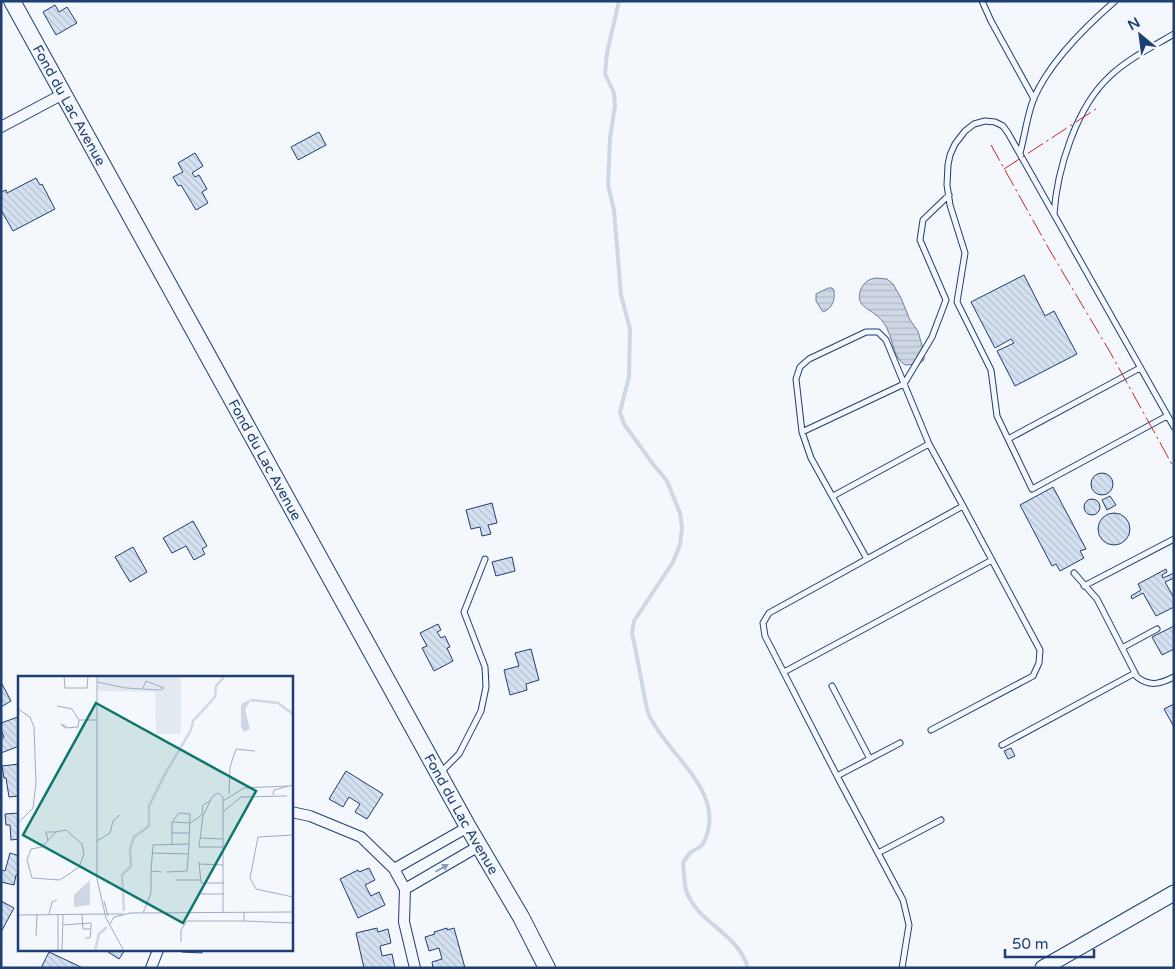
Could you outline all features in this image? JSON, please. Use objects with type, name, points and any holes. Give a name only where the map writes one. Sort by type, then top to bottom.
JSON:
[{"type":"main road","name":"Fond du Lac Avenue","points":[[12,1],[548,968]]},
{"type":"main road","name":"Fond du Lac Avenue","points":[[521,917],[560,968]]},
{"type":"street","points":[[1,127],[63,94]]},
{"type":"street","points":[[292,812],[310,816],[361,837],[394,869],[405,889],[404,922],[416,968]]},
{"type":"street","points":[[394,869],[468,826]]},
{"type":"street","points":[[405,889],[479,846]]},
{"type":"street","points":[[1043,968],[1174,893]]},
{"type":"street","points":[[150,968],[157,952]]},
{"type":"lane","points":[[982,1],[1034,99]]},
{"type":"lane","points":[[1020,153],[1034,99],[1050,69],[1095,18],[1114,1]]},
{"type":"lane","points":[[1054,214],[1057,185],[1072,138],[1089,99],[1111,75],[1174,34]]},
{"type":"lane","points":[[1167,416],[1032,488],[997,416],[991,370],[957,302],[965,253],[949,195],[947,174],[950,155],[965,130],[974,124],[986,121],[995,122],[1002,126],[1020,153],[1174,427]]},
{"type":"lane","points":[[802,432],[904,384],[932,337],[946,300],[920,240],[923,220],[949,195]]},
{"type":"lane","points":[[867,559],[811,458],[802,432],[796,379],[800,367],[809,359],[866,332],[878,332],[886,340],[929,444],[1040,650],[1039,663],[1033,676],[931,730]]},
{"type":"lane","points":[[1008,439],[1140,368]]},
{"type":"lane","points":[[833,496],[929,444]]},
{"type":"lane","points":[[902,968],[909,925],[903,900],[765,636],[763,622],[768,612],[963,506]]},
{"type":"lane","points":[[1084,586],[1174,538]]},
{"type":"lane","points":[[439,774],[459,754],[481,711],[486,688],[486,667],[464,612],[484,558]]},
{"type":"lane","points":[[784,672],[992,560]]},
{"type":"lane","points":[[1074,573],[1084,586],[1094,594],[1135,673],[1144,682],[1155,685],[1174,677]]},
{"type":"lane","points":[[1122,648],[1157,629]]},
{"type":"lane","points":[[1002,745],[1135,673]]},
{"type":"lane","points":[[832,686],[870,759]]},
{"type":"lane","points":[[837,776],[900,742]]},
{"type":"lane","points":[[878,853],[941,820]]},
{"type":"shaded area","points":[[876,278],[887,279],[893,284],[910,320],[918,331],[924,353],[924,360],[919,364],[905,365],[901,362],[896,354],[885,324],[860,302],[862,287],[867,281]]},
{"type":"shaded area","points":[[828,288],[834,290],[834,300],[831,306],[823,312],[816,301],[816,294]]},
{"type":"building","points":[[55,5],[59,12],[67,7],[77,23],[56,35],[43,12]]},
{"type":"building","points":[[319,132],[326,145],[298,160],[291,147]]},
{"type":"building","points":[[195,153],[203,166],[192,173],[195,177],[199,175],[207,189],[202,192],[208,203],[196,210],[181,185],[178,186],[173,177],[183,172],[178,163]]},
{"type":"building","points":[[36,178],[40,185],[42,184],[55,209],[13,231],[1,210],[1,192],[6,190],[7,193]]},
{"type":"building","points":[[1024,275],[1045,316],[1054,311],[1077,354],[1015,386],[997,351],[1014,343],[1011,339],[995,348],[971,302]]},
{"type":"building","points":[[1102,473],[1110,476],[1113,484],[1110,492],[1102,495],[1094,492],[1091,484],[1094,476]]},
{"type":"building","points":[[1053,487],[1086,549],[1080,551],[1084,558],[1060,571],[1056,564],[1052,566],[1020,505]]},
{"type":"building","points":[[1110,496],[1116,505],[1107,510],[1102,500]]},
{"type":"building","points":[[1089,499],[1095,499],[1100,504],[1098,513],[1089,515],[1084,510],[1084,504]]},
{"type":"building","points":[[492,503],[497,523],[488,525],[491,534],[482,536],[480,527],[471,529],[466,510]]},
{"type":"building","points":[[1114,513],[1126,517],[1130,529],[1126,541],[1114,545],[1102,541],[1098,529],[1102,517]]},
{"type":"building","points":[[193,521],[207,546],[202,549],[205,554],[194,560],[186,546],[172,553],[163,538]]},
{"type":"building","points":[[133,547],[147,572],[130,582],[115,557]]},
{"type":"building","points":[[512,557],[515,571],[496,576],[492,562]]},
{"type":"building","points":[[1166,569],[1167,572],[1162,575],[1163,578],[1174,573],[1174,578],[1165,582],[1174,598],[1174,607],[1156,616],[1143,593],[1132,599],[1131,596],[1141,590],[1138,584]]},
{"type":"building","points":[[438,624],[441,630],[437,632],[441,638],[445,636],[450,647],[447,648],[453,661],[434,671],[422,648],[427,646],[420,633]]},
{"type":"building","points":[[1174,626],[1174,649],[1162,655],[1152,637]]},
{"type":"building","points":[[531,649],[539,680],[526,684],[527,690],[510,695],[504,670],[519,666],[515,653]]},
{"type":"building","points":[[1,682],[11,701],[1,707]]},
{"type":"building","points":[[1174,704],[1174,727],[1164,709]]},
{"type":"building","points":[[18,717],[18,746],[1,753],[1,738],[4,737],[1,723]]},
{"type":"building","points":[[1011,748],[1015,756],[1008,759],[1004,751]]},
{"type":"building","points":[[18,764],[18,796],[9,797],[2,766]]},
{"type":"building","points":[[346,771],[383,794],[367,819],[355,812],[360,804],[349,797],[343,807],[329,799]]},
{"type":"building","points":[[18,813],[18,839],[11,840],[10,825],[6,825],[5,814]]},
{"type":"building","points":[[10,853],[18,856],[18,876],[16,875],[14,885],[1,882],[1,870],[5,871]]},
{"type":"building","points":[[369,868],[375,880],[365,885],[371,896],[379,892],[385,905],[358,918],[340,879],[358,870],[359,872]]},
{"type":"building","points":[[1,901],[14,908],[1,932]]},
{"type":"building","points":[[377,928],[378,932],[388,929],[391,943],[380,946],[382,956],[392,954],[395,968],[364,968],[356,933]]},
{"type":"building","points":[[447,928],[447,930],[454,928],[465,968],[433,968],[432,962],[442,959],[439,948],[429,951],[425,937]]},
{"type":"building","points":[[49,952],[83,968],[41,968]]},
{"type":"building","points":[[108,952],[124,952],[119,959]]},
{"type":"waterway","points":[[619,1],[607,53],[605,74],[614,93],[615,106],[610,138],[608,185],[614,210],[621,295],[630,329],[629,377],[620,412],[624,424],[667,481],[680,513],[682,528],[680,545],[673,562],[634,621],[632,633],[649,715],[702,790],[708,807],[709,824],[704,842],[699,848],[690,853],[683,863],[686,890],[699,912],[727,936],[743,955],[748,968]]},
{"type":"power","points":[[1004,169],[1099,107]]},
{"type":"power","points":[[991,145],[1174,468]]}]
